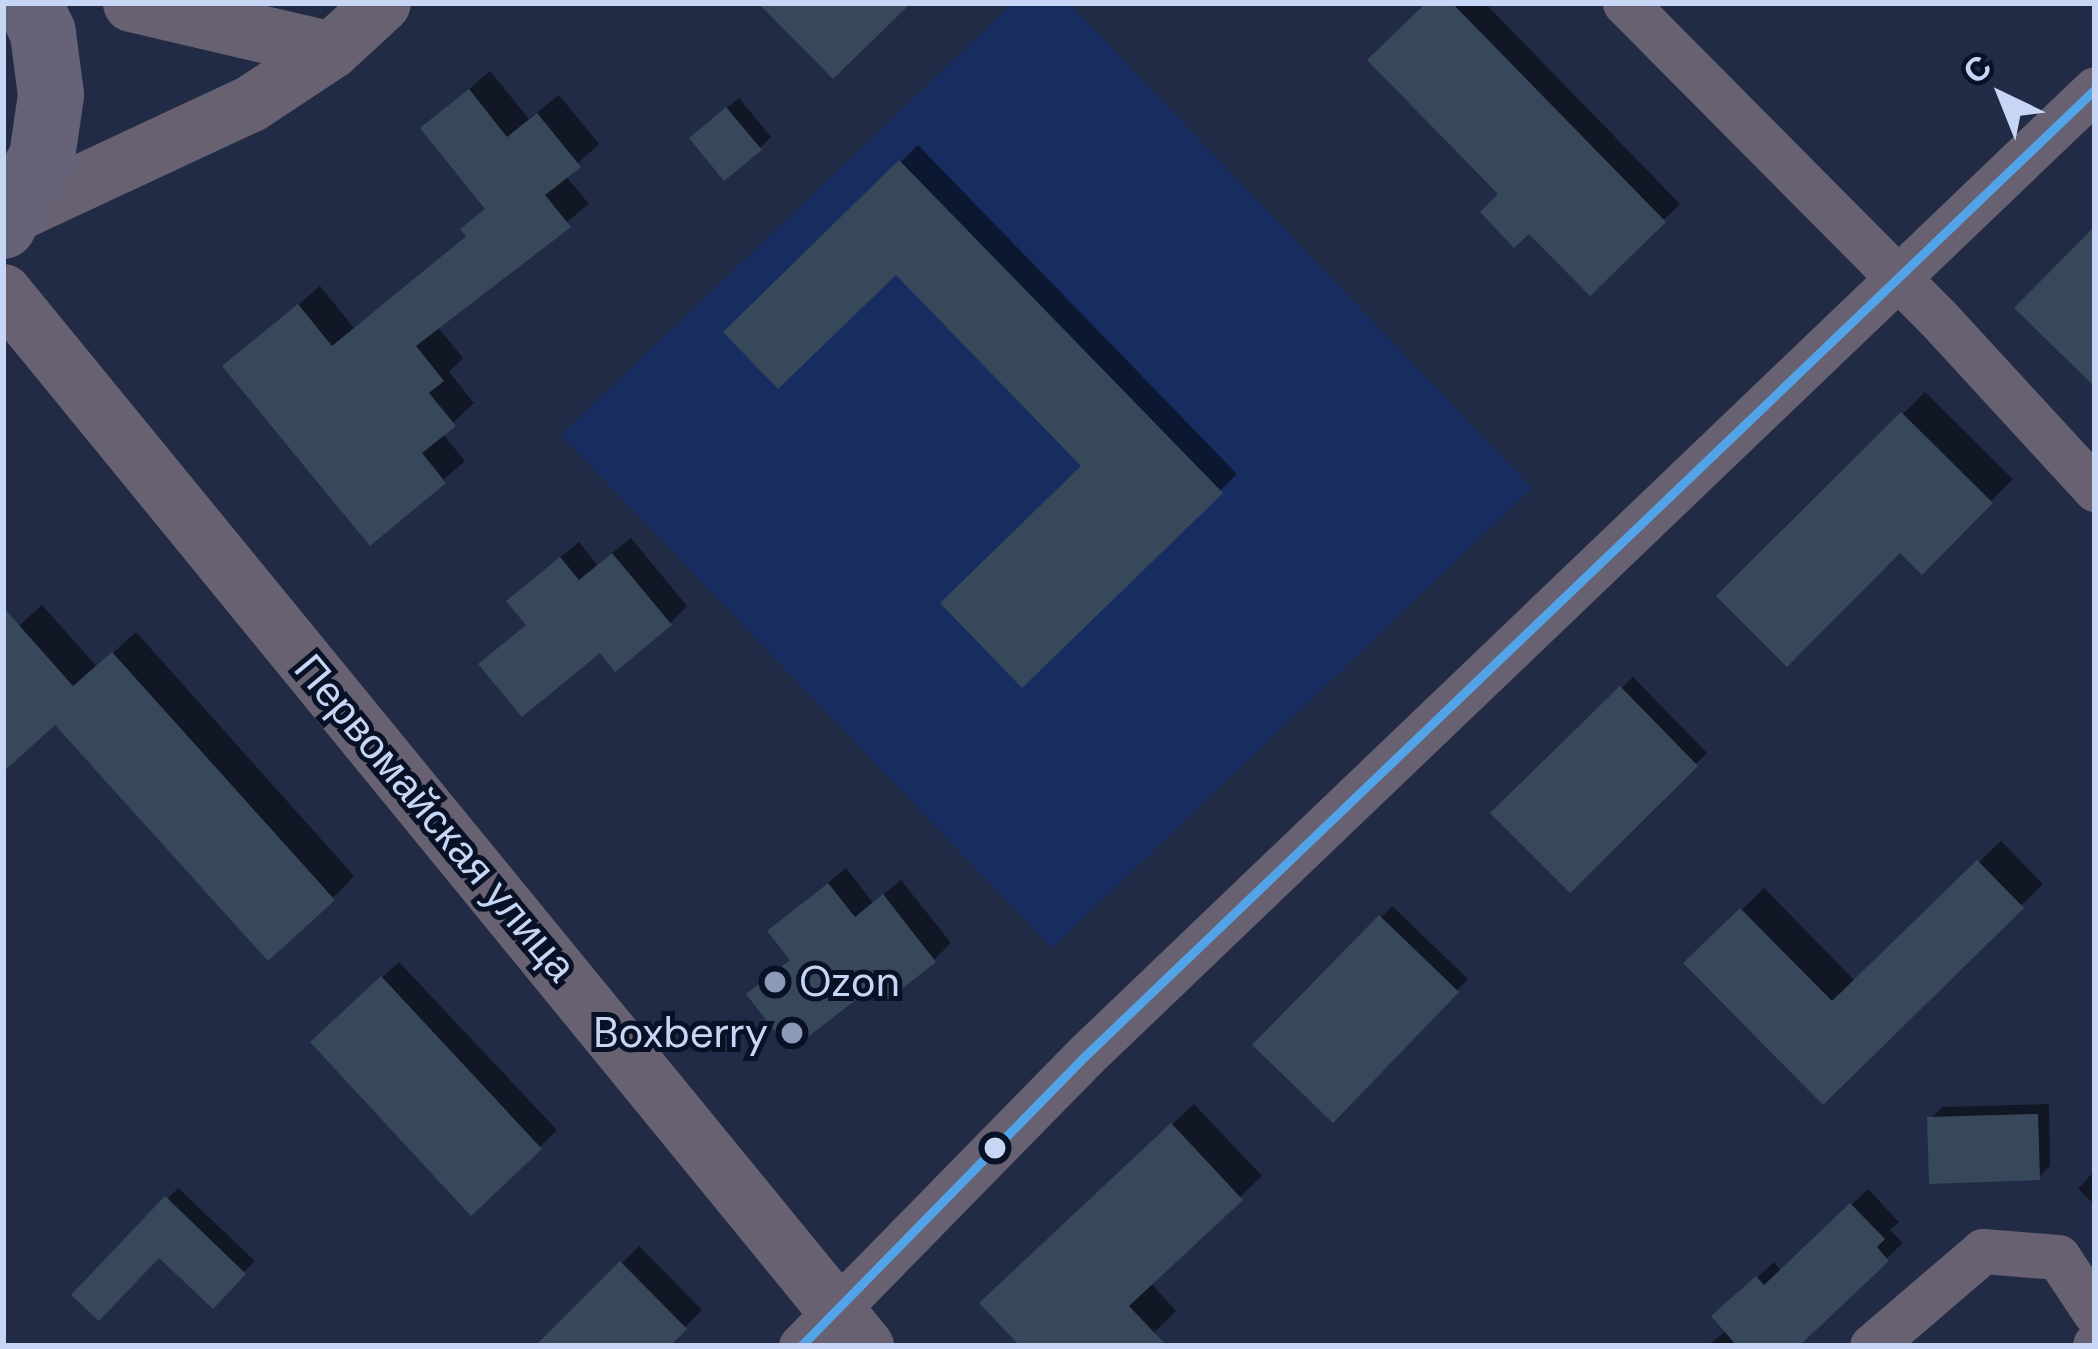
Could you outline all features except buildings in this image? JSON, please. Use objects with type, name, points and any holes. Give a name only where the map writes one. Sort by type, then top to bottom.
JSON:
[{"type":"main road","points":[[9,219],[42,157],[51,95],[43,32],[29,3]]},
{"type":"street","points":[[131,3],[331,50]]},
{"type":"street","points":[[9,219],[251,103],[331,50],[382,3]]},
{"type":"street","points":[[1625,3],[1898,280],[2095,489]]},
{"type":"street","points":[[834,1334],[1085,1056],[2095,89]]},
{"type":"street","name":"Первомайская улица","points":[[3,292],[834,1334]]},
{"type":"street","points":[[1872,1346],[1983,1251],[2058,1257],[2095,1313]]},
{"type":"shaded area","points":[[1013,3],[1069,3],[1532,488],[1052,948],[561,435]]},
{"type":"transit line","points":[[801,1346],[1085,1056],[2095,89]]},
{"type":"place","name":"Ozon","points":[[775,982]]},
{"type":"place","name":"Boxberry","points":[[792,1033]]}]
